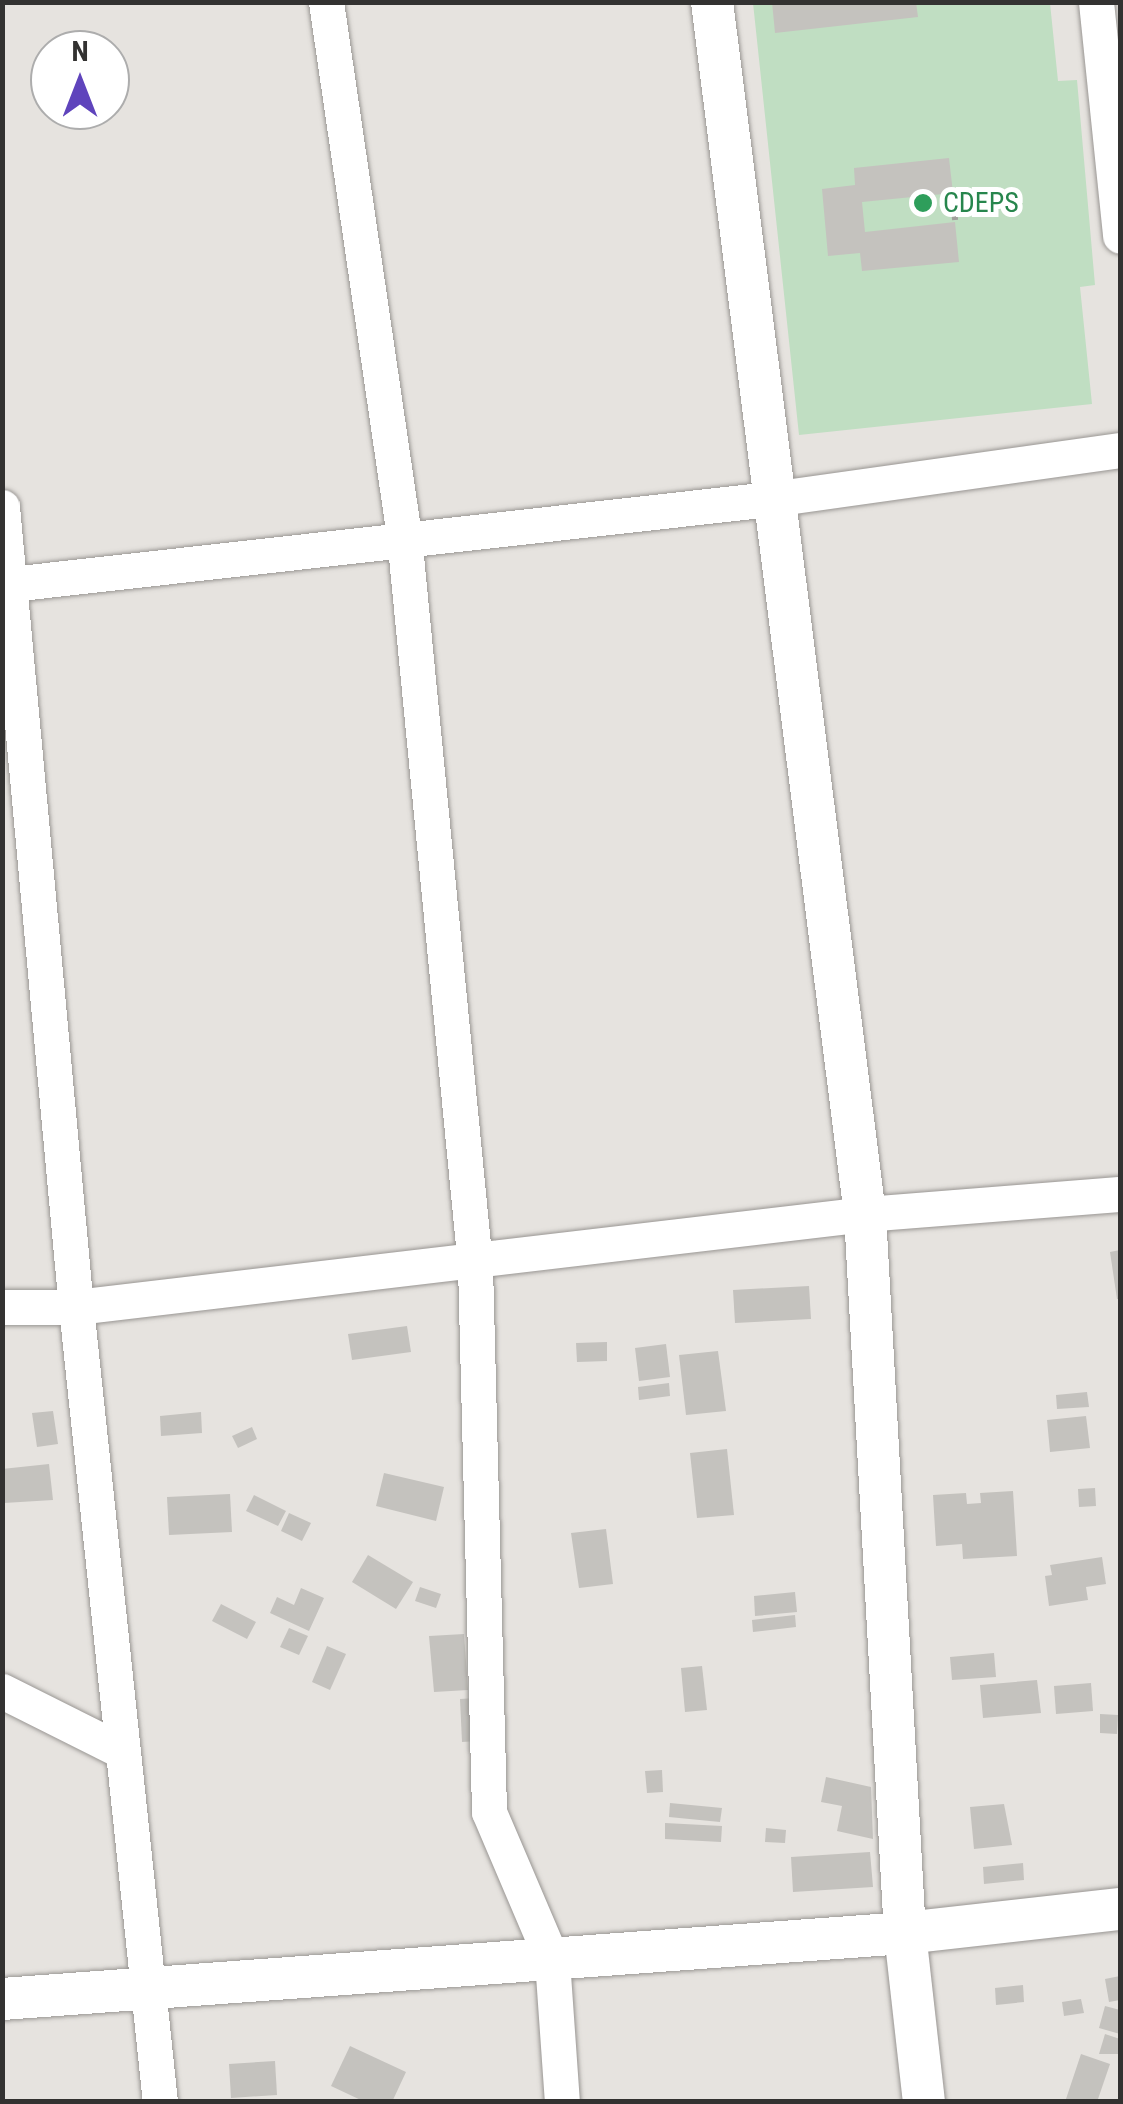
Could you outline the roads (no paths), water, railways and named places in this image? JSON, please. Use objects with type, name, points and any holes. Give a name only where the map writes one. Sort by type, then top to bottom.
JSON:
[{"type":"street","points":[[326,2],[404,536],[475,1265],[489,1812],[552,1960],[562,2102]]},
{"type":"street","points":[[712,2],[779,498],[865,1214],[904,1933],[924,2102]]},
{"type":"street","points":[[1096,2],[1120,236]]},
{"type":"street","points":[[8,584],[404,536],[779,498],[1120,450]]},
{"type":"street","points":[[2,506],[76,1308],[160,2102]]},
{"type":"street","points":[[2,1306],[76,1308],[475,1265],[865,1214],[1120,1194]]},
{"type":"street","points":[[2,1691],[122,1752]]},
{"type":"street","points":[[2,1998],[147,1984],[552,1960],[904,1933],[1120,1910]]},
{"type":"place","name":"CDEPS","points":[[923,203]]}]
